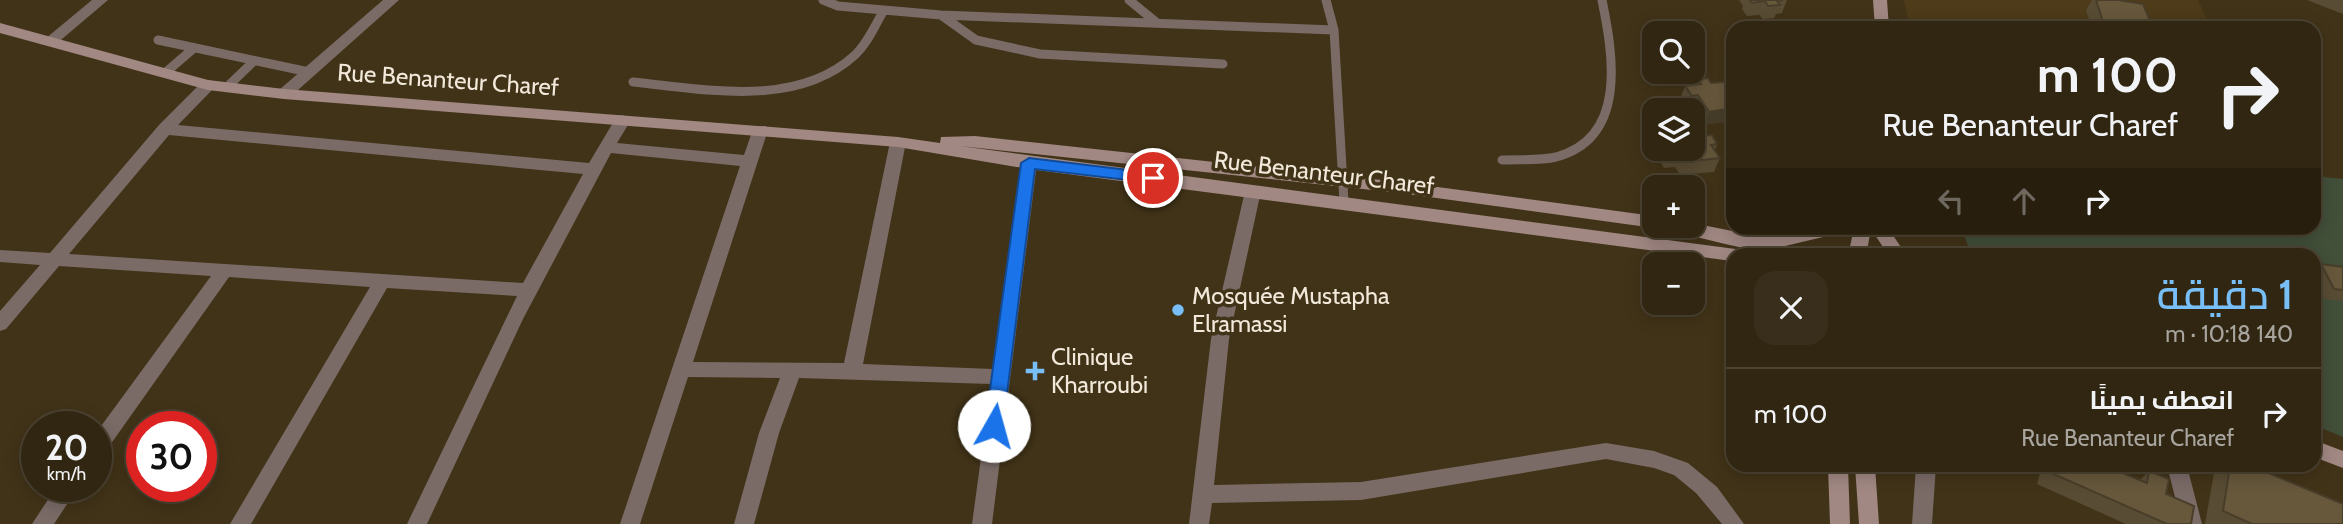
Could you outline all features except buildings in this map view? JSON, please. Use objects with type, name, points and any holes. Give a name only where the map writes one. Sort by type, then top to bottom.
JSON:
[{"type":"main road","points":[[1880,0],[1882,21]]},
{"type":"main road","name":"Rue Benanteur Charef","points":[[0,28],[208,85],[284,94],[898,142],[1029,163],[1726,254]]},
{"type":"main road","name":"Rue Benanteur Charef","points":[[898,142],[975,141],[1536,203],[1642,220]]},
{"type":"main road","points":[[1705,232],[1772,248]]},
{"type":"main road","points":[[1756,242],[1807,235]]},
{"type":"main road","points":[[2321,451],[2343,460]]},
{"type":"main road","points":[[1838,472],[1840,524]]},
{"type":"main road","points":[[1865,472],[1869,524]]},
{"type":"street","points":[[50,42],[101,0]]},
{"type":"street","points":[[284,94],[392,0]]},
{"type":"street","points":[[0,324],[165,128],[208,85]]},
{"type":"street","points":[[417,524],[527,290],[592,169],[622,120]]},
{"type":"street","points":[[165,128],[592,169]]},
{"type":"street","points":[[630,524],[760,130]]},
{"type":"street","points":[[852,371],[898,142]]},
{"type":"street","points":[[606,147],[750,161]]},
{"type":"street","points":[[982,524],[1029,163]]},
{"type":"street","points":[[1199,524],[1220,339],[1253,191]]},
{"type":"street","points":[[0,256],[527,290]]},
{"type":"street","points":[[112,427],[224,271]]},
{"type":"street","points":[[240,524],[382,281]]},
{"type":"street","points":[[681,369],[852,371],[1000,377]]},
{"type":"street","points":[[744,524],[769,433],[792,372]]},
{"type":"street","points":[[1203,494],[1361,491],[1606,451],[1645,458],[1680,469],[1714,497],[1734,524]]},
{"type":"street","points":[[1922,524],[1926,472]]},
{"type":"street","points":[[2179,472],[2192,524]]},
{"type":"street","points":[[43,524],[58,502]]},
{"type":"lane","points":[[823,0],[838,6],[941,15],[1334,30]]},
{"type":"lane","points":[[1129,0],[1157,23]]},
{"type":"lane","points":[[1326,0],[1334,30],[1344,202]]},
{"type":"lane","points":[[1502,160],[1560,156],[1599,130],[1613,92],[1611,44],[1602,0]]},
{"type":"lane","points":[[633,82],[750,92],[815,82],[855,55],[884,10]]},
{"type":"lane","points":[[941,15],[976,40],[1018,50],[1223,64]]},
{"type":"lane","points":[[159,40],[309,72]]},
{"type":"lane","points":[[164,73],[194,48]]},
{"type":"lane","points":[[227,87],[254,61]]},
{"type":"shaded area","points":[[1904,0],[2198,0],[2208,21],[1908,21]]},
{"type":"green space","points":[[2321,177],[2343,179],[2343,437],[2321,428],[2321,248],[1969,248],[1964,235],[2321,235]]},
{"type":"place","name":"Mosquée Mustapha Elramassi","points":[[1178,310]]},
{"type":"place","name":"Clinique Kharroubi","points":[[1035,371]]},
{"type":"route","points":[[994,426],[1029,163],[1153,178]]}]
